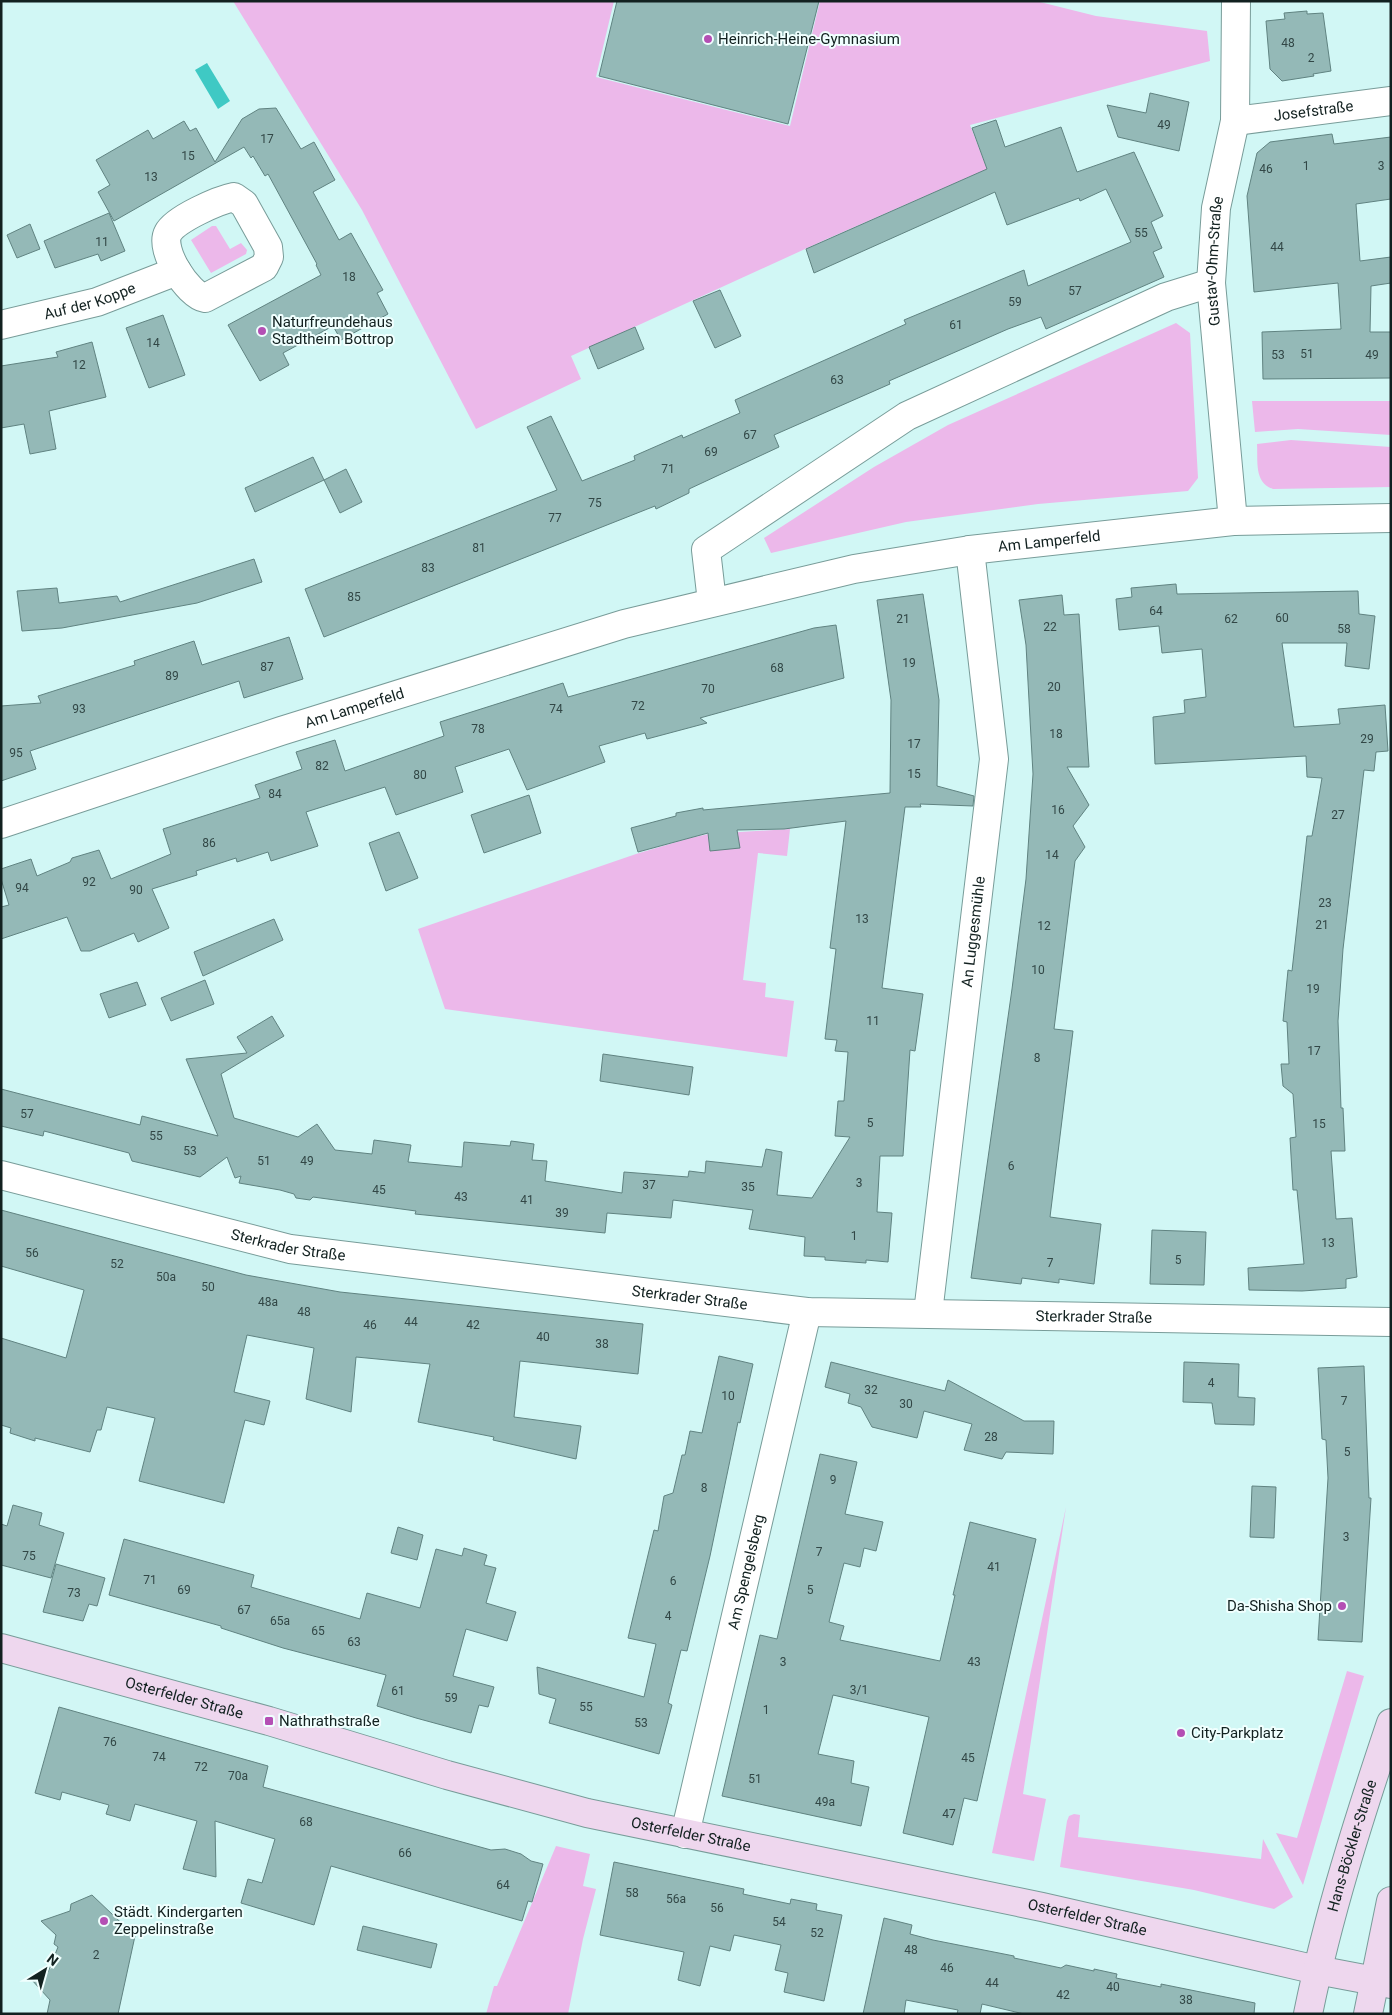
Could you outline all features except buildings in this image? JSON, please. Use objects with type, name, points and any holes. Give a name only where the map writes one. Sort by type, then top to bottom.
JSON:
[{"type":"main road","name":"Osterfelder Straße","points":[[1,1648],[269,1721],[447,1775],[587,1814],[1042,1907],[1382,1983]]},
{"type":"main road","name":"Hans-Böckler-Straße","points":[[1308,2014],[1317,1970],[1366,1798],[1391,1723]]},
{"type":"main road","points":[[1368,2014],[1382,1983],[1391,1901]]},
{"type":"street","name":"Gustav-Ohm-Straße","points":[[1233,521],[1211,283],[1216,208],[1235,120],[1236,1]]},
{"type":"street","name":"Josefstraße","points":[[1235,120],[1391,101]]},
{"type":"street","name":"Auf der Koppe","points":[[1,325],[97,302],[177,271]]},
{"type":"street","points":[[712,602],[706,550],[907,416],[1166,297],[1211,283]]},
{"type":"street","name":"Am Lamperfeld","points":[[1,824],[272,734],[624,624],[854,569],[970,550],[1233,521],[1391,518]]},
{"type":"street","name":"An Luggesmühle","points":[[928,1313],[994,759],[970,550]]},
{"type":"street","name":"Sterkrader Straße","points":[[1,1175],[290,1249],[807,1312],[928,1313],[1098,1319],[1391,1322]]},
{"type":"street","name":"Am Spengelsberg","points":[[685,1834],[807,1312]]},
{"type":"shaded area","points":[[233,1],[614,1],[596,77],[790,126],[820,1],[1036,1],[1096,16],[1207,31],[1210,61],[970,125],[987,169],[827,239],[571,356],[581,379],[476,429],[362,210]]},
{"type":"shaded area","points":[[212,226],[216,226],[230,249],[241,243],[247,250],[246,254],[211,273],[191,240]]},
{"type":"shaded area","points":[[1176,323],[1190,333],[1198,478],[1188,491],[1038,504],[906,522],[771,553],[764,538],[874,467],[948,425]]},
{"type":"shaded area","points":[[1252,401],[1391,401],[1391,435],[1298,429],[1255,432]]},
{"type":"shaded area","points":[[1291,440],[1391,447],[1391,487],[1273,489],[1267,486],[1260,477],[1257,464],[1257,444]]},
{"type":"shaded area","points":[[790,829],[787,856],[758,853],[743,980],[766,983],[765,997],[794,1001],[787,1057],[445,1009],[418,929],[636,854],[690,838],[709,834]]},
{"type":"shaded area","points":[[1066,1507],[1023,1794],[1046,1799],[1034,1861],[992,1853]]},
{"type":"shaded area","points":[[1347,1671],[1364,1676],[1303,1885],[1276,1833],[1297,1838]]},
{"type":"shaded area","points":[[1074,1814],[1080,1815],[1078,1837],[1261,1859],[1263,1839],[1293,1897],[1274,1909],[1194,1890],[1060,1867],[1067,1821],[1069,1816]]},
{"type":"shaded area","points":[[556,1846],[590,1854],[583,1886],[596,1889],[583,1939],[568,2014],[486,2014],[494,1986],[497,1986]]},
{"type":"water","points":[[207,63],[230,101],[218,109],[195,70]]},
{"type":"place","name":"Heinrich-Heine-Gymnasium","points":[[708,39]]},
{"type":"place","name":"Naturfreundehaus Stadtheim Bottrop","points":[[262,331]]},
{"type":"place","name":"Da-Shisha Shop","points":[[1342,1606]]},
{"type":"place","name":"Nathrathstraße","points":[[269,1721]]},
{"type":"place","name":"City-Parkplatz","points":[[1181,1733]]},
{"type":"place","name":"Städt. Kindergarten Zeppelinstraße","points":[[104,1921]]}]
